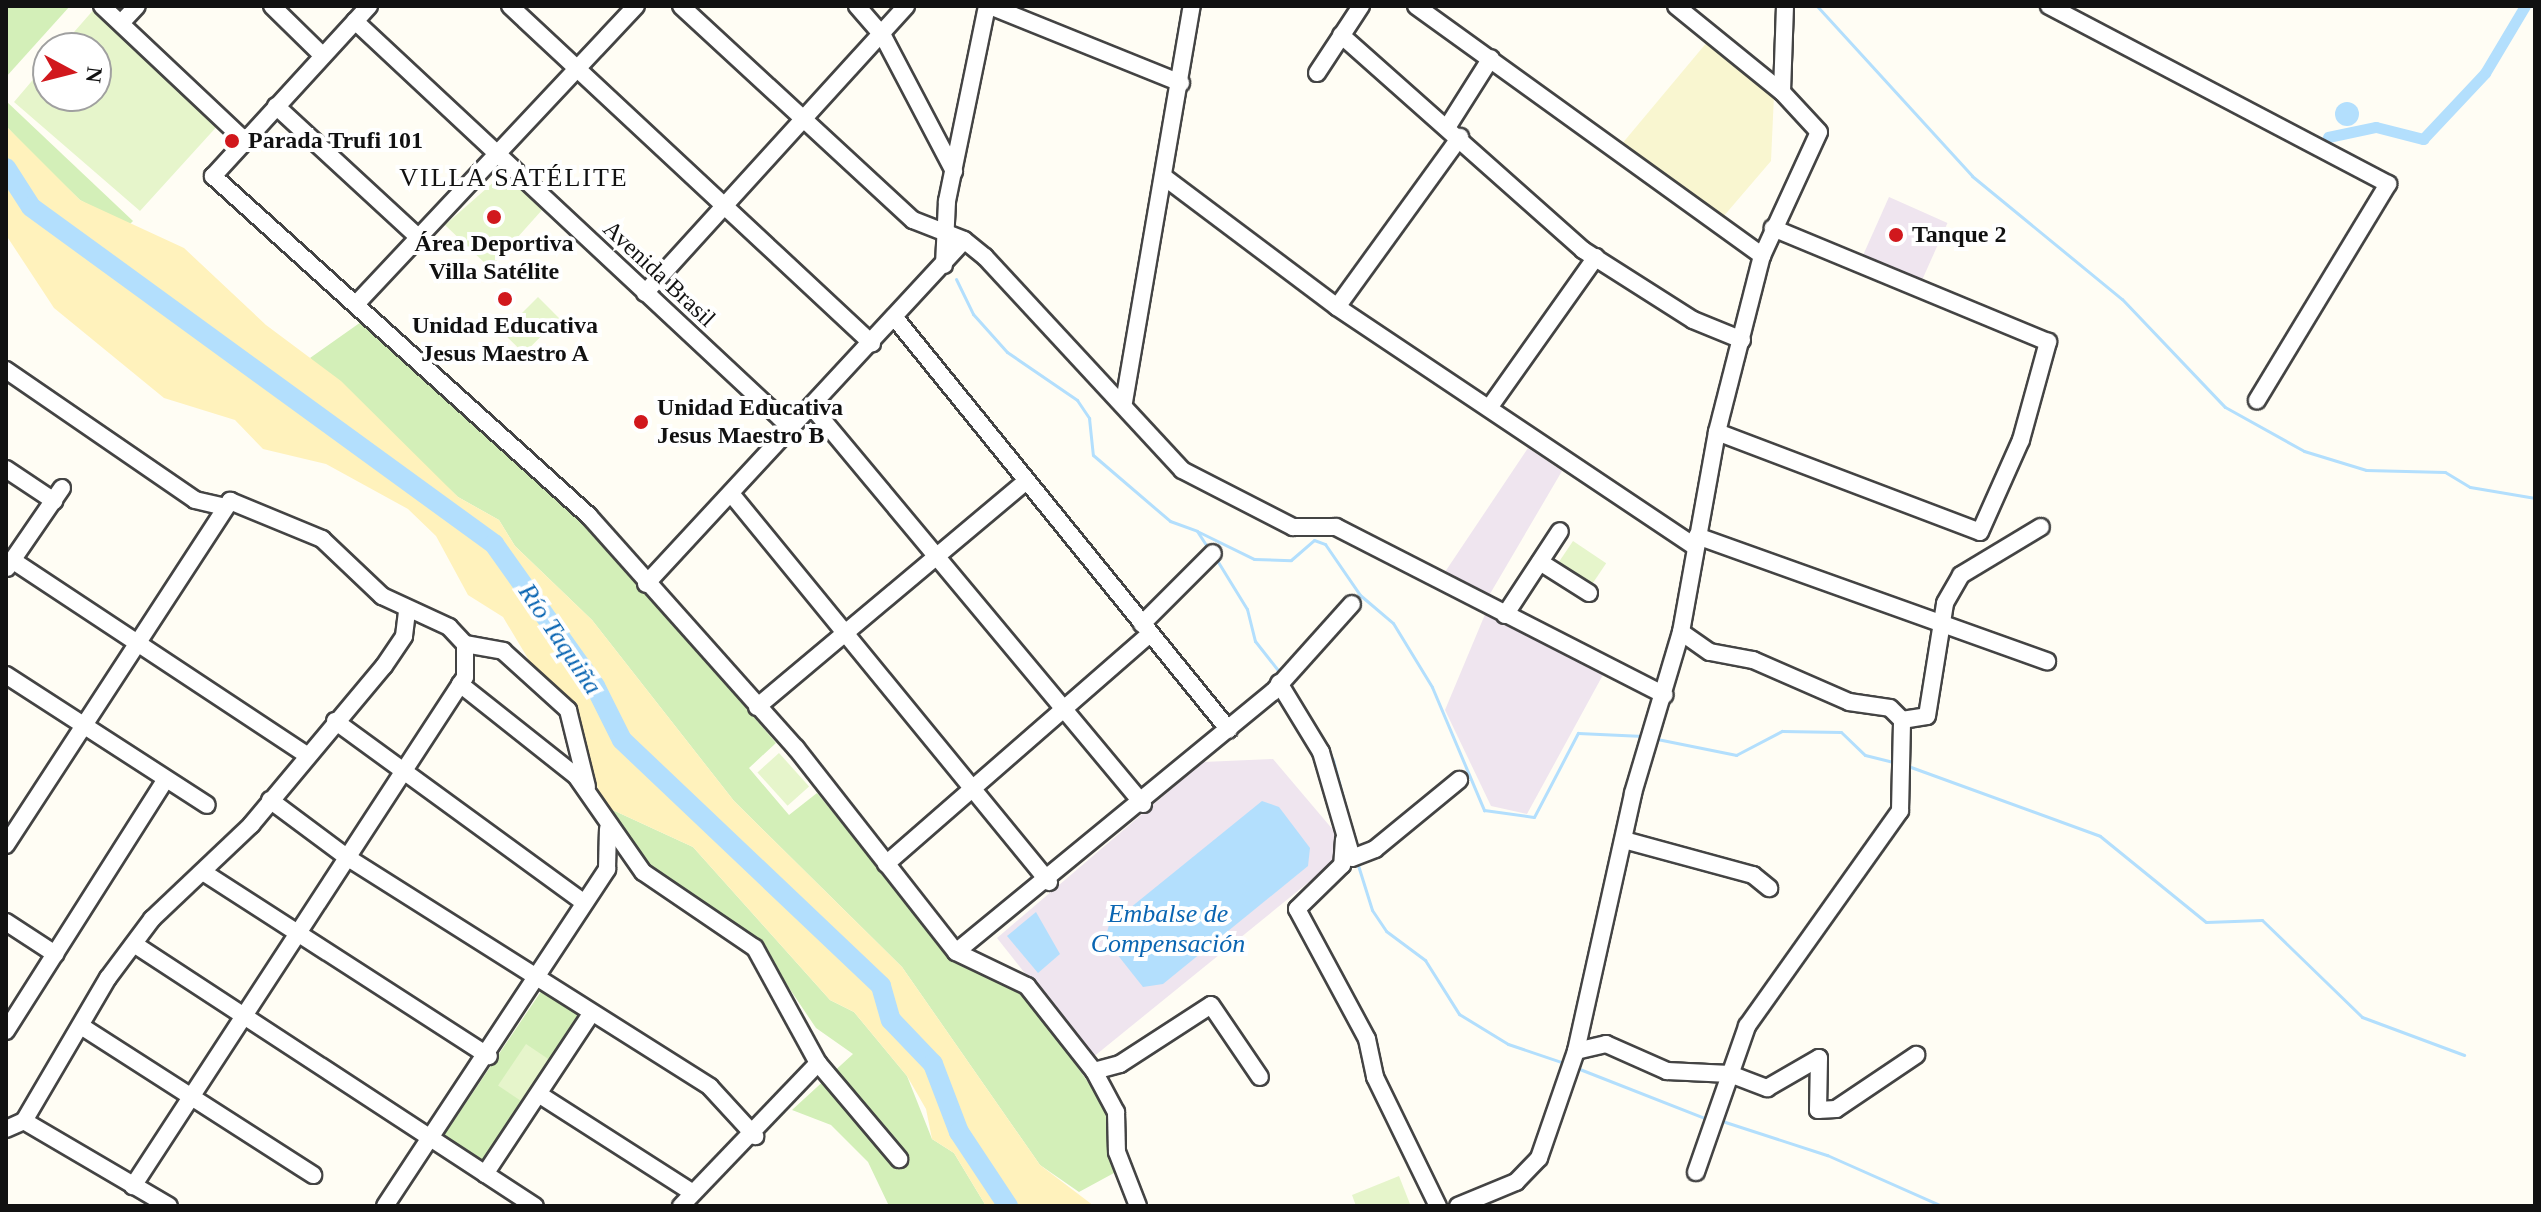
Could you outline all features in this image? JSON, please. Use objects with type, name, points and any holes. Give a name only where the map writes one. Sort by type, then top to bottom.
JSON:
[{"type":"street","points":[[102,6],[244,140]]},
{"type":"street","points":[[121,23],[137,6]]},
{"type":"street","points":[[272,6],[322,55]]},
{"type":"street","points":[[369,6],[213,176],[358,302],[589,516],[757,707],[956,952],[1027,986],[1094,1071],[1116,1112],[1117,1152],[1138,1206]]},
{"type":"street","points":[[510,6],[872,343]]},
{"type":"street","points":[[358,302],[420,239],[576,66],[636,6]]},
{"type":"street","points":[[681,6],[804,124],[913,220],[943,229],[964,240],[1124,402],[1182,470],[1293,527],[1336,527],[1664,695]]},
{"type":"street","points":[[857,6],[883,36],[954,171]]},
{"type":"street","points":[[645,293],[725,204],[804,124],[906,6]]},
{"type":"street","points":[[944,265],[943,229],[988,6],[1181,83]]},
{"type":"street","points":[[1124,402],[1192,6]]},
{"type":"street","points":[[1317,73],[1361,6]]},
{"type":"street","points":[[1416,6],[1762,256]]},
{"type":"street","points":[[1458,1206],[1516,1182],[1539,1158],[1576,1051],[1624,840],[1681,632],[1717,432],[1762,256],[1819,132],[1782,92],[1676,6]]},
{"type":"street","points":[[1782,92],[1785,6]]},
{"type":"street","points":[[2049,6],[2388,184],[2257,400]]},
{"type":"street","name":"Avenida Brasil","points":[[355,21],[791,428]]},
{"type":"street","points":[[1341,35],[1596,257],[1693,320],[1742,340]]},
{"type":"street","points":[[1337,307],[1454,132],[1491,58]]},
{"type":"street","points":[[276,106],[420,239]]},
{"type":"street","points":[[1164,177],[1337,307],[1696,542],[2047,661]]},
{"type":"street","points":[[1717,432],[1980,532],[2021,440],[2048,342],[1773,228]]},
{"type":"street","points":[[646,584],[733,496],[791,428],[964,240]]},
{"type":"street","points":[[1489,408],[1596,257]]},
{"type":"street","points":[[895,318],[1229,730]]},
{"type":"street","points":[[6,370],[195,500],[220,506]]},
{"type":"street","points":[[812,407],[939,557],[1061,712],[1143,804]]},
{"type":"street","points":[[6,469],[58,494],[9,564],[137,641],[304,753]]},
{"type":"street","points":[[757,707],[848,635],[1026,481]]},
{"type":"street","points":[[733,496],[1049,882]]},
{"type":"street","points":[[6,845],[137,641],[189,567],[220,506],[230,501],[322,539],[407,610],[449,627],[465,644],[503,651],[568,710],[589,793],[608,829],[643,872],[755,948],[818,1063],[899,1159]]},
{"type":"street","points":[[1902,720],[1927,716],[1942,624],[1961,575],[2041,527]]},
{"type":"street","points":[[1505,615],[1560,531]]},
{"type":"street","points":[[886,864],[1061,712],[1146,629],[1213,553]]},
{"type":"street","points":[[1540,562],[1589,593]]},
{"type":"street","points":[[956,952],[1049,882],[1229,730],[1279,683],[1352,604]]},
{"type":"street","points":[[6,1129],[24,1121],[134,944],[270,800],[304,753],[399,645],[407,610]]},
{"type":"street","points":[[1681,632],[1710,652],[1753,660],[1849,702],[1890,708],[1902,720],[1900,811],[1747,1026],[1696,1172]]},
{"type":"street","points":[[133,1186],[188,1095],[242,1017],[399,770],[460,684],[465,644]]},
{"type":"street","points":[[6,675],[207,805]]},
{"type":"street","points":[[1279,683],[1321,752],[1352,858],[1363,856],[1459,780]]},
{"type":"street","points":[[460,684],[589,793]]},
{"type":"street","points":[[335,721],[583,902]]},
{"type":"street","points":[[6,1031],[165,780]]},
{"type":"street","points":[[270,800],[345,856],[710,1087],[755,1136]]},
{"type":"street","points":[[385,1206],[489,1056],[534,978],[607,869],[608,829]]},
{"type":"street","points":[[1344,839],[1342,865],[1297,909],[1367,1039],[1375,1077],[1438,1206]]},
{"type":"street","points":[[1624,840],[1753,875],[1769,888]]},
{"type":"street","points":[[203,872],[489,1056]]},
{"type":"street","points":[[6,922],[55,954]]},
{"type":"street","points":[[134,944],[535,1206]]},
{"type":"street","points":[[1094,1071],[1120,1064],[1211,1005],[1260,1077]]},
{"type":"street","points":[[485,1174],[591,1014]]},
{"type":"street","points":[[81,1026],[313,1175]]},
{"type":"street","points":[[1576,1051],[1606,1044],[1690,1076],[1730,1074],[1767,1088],[1819,1058],[1818,1110],[1836,1109],[1916,1055]]},
{"type":"street","points":[[681,1206],[690,1191],[755,1136],[818,1063]]},
{"type":"street","points":[[540,1095],[690,1191]]},
{"type":"street","points":[[24,1121],[169,1206]]},
{"type":"shaded area","points":[[1708,41],[1774,95],[1771,161],[1723,217],[1621,145]]},
{"type":"shaded area","points":[[1889,197],[1947,223],[1919,286],[1861,260]]},
{"type":"shaded area","points":[[1528,448],[1562,471],[1487,599],[1443,575]]},
{"type":"shaded area","points":[[1486,612],[1604,673],[1527,814],[1491,806],[1445,710]]},
{"type":"shaded area","points":[[1273,759],[1334,831],[1340,845],[1331,864],[1092,1058],[997,938],[1203,762]]},
{"type":"green space","points":[[6,6],[70,6],[47,32],[32,32],[32,48],[6,77]]},
{"type":"green space","points":[[96,7],[220,123],[140,211],[14,102],[32,81],[32,112],[112,112],[112,32],[74,32]]},
{"type":"green space","points":[[6,101],[133,221],[127,227],[80,200],[6,126]]},
{"type":"green space","name":"Área Deportiva Villa Satélite","points":[[504,173],[542,210],[490,268],[445,225]]},
{"type":"green space","points":[[538,297],[559,318],[524,354],[503,332]]},
{"type":"green space","points":[[361,322],[380,330],[597,533],[776,743],[749,768],[789,815],[817,793],[947,952],[998,973],[1029,998],[1111,1115],[1114,1173],[1079,1192],[1040,1165],[902,967],[734,801],[592,620],[515,546],[499,520],[458,497],[310,358]]},
{"type":"green space","points":[[1573,541],[1606,563],[1591,586],[1558,563]]},
{"type":"green space","points":[[779,753],[809,786],[788,806],[757,772]]},
{"type":"green space","points":[[604,806],[693,847],[830,1000],[854,1012],[907,1076],[932,1139],[954,1153],[986,1206],[889,1206],[868,1162],[831,1125],[792,1110],[853,1054],[816,1028],[754,936],[643,865]]},
{"type":"green space","points":[[542,990],[583,1018],[485,1164],[444,1136]]},
{"type":"green space","points":[[526,1044],[551,1061],[523,1102],[498,1085]]},
{"type":"green space","points":[[1399,1176],[1410,1204],[1356,1206],[1352,1195]]},
{"type":"sand","points":[[6,126],[80,200],[184,248],[266,325],[341,381],[458,497],[499,520],[515,546],[592,620],[734,801],[902,967],[1040,1165],[1094,1206],[986,1206],[954,1153],[932,1139],[926,1109],[907,1076],[854,1012],[830,1000],[693,847],[604,806],[587,757],[503,617],[468,595],[436,536],[408,509],[326,464],[263,449],[235,420],[164,398],[54,308],[6,235]]},
{"type":"water","points":[[2347,102],[2356,105],[2359,114],[2356,123],[2347,126],[2338,123],[2335,114],[2338,105]]},
{"type":"water","name":"Embalse de Compensación","points":[[1262,801],[1279,807],[1310,848],[1308,866],[1163,984],[1143,987],[1105,939],[1109,925]]},
{"type":"water","points":[[1036,912],[1060,954],[1038,973],[1007,936]]},
{"type":"waterway","points":[[1817,6],[1972,176],[2122,299],[2225,407],[2304,451],[2366,470],[2445,472],[2470,487],[2535,498]]},
{"type":"waterway","points":[[2328,137],[2376,127],[2423,139],[2485,73],[2525,6]]},
{"type":"waterway","name":"Río Taquiña","points":[[6,168],[31,207],[494,544],[595,686],[622,740],[881,986],[891,1020],[933,1064],[959,1132],[1008,1206]]},
{"type":"waterway","points":[[956,279],[973,314],[1007,352],[1077,400],[1089,418],[1093,455],[1170,521],[1197,531],[1208,548]]},
{"type":"waterway","points":[[1199,532],[1254,559],[1291,560],[1314,540],[1325,544],[1360,595],[1393,623],[1432,687],[1484,810],[1534,817],[1578,733],[1643,736]]},
{"type":"waterway","points":[[1215,557],[1247,609],[1255,641],[1281,674]]},
{"type":"waterway","points":[[1311,720],[1333,760],[1354,839]]},
{"type":"waterway","points":[[1657,739],[1736,755],[1782,731],[1841,732],[1865,755],[1897,763]]},
{"type":"waterway","points":[[1908,766],[2100,836],[2206,922],[2262,920],[2362,1017],[2464,1055]]},
{"type":"waterway","points":[[1357,862],[1372,910],[1386,931],[1425,960],[1459,1014],[1508,1044],[1567,1064]]},
{"type":"waterway","points":[[1577,1068],[1707,1119]]},
{"type":"waterway","points":[[1719,1120],[1827,1155],[1942,1206]]},
{"type":"place","name":"Parada Trufi 101","points":[[232,141]]},
{"type":"place","name":"Área Deportiva Villa Satélite","points":[[494,217]]},
{"type":"place","name":"Tanque 2","points":[[1896,235]]},
{"type":"place","name":"Unidad Educativa Jesus Maestro A","points":[[505,299]]},
{"type":"place","name":"Unidad Educativa Jesus Maestro B","points":[[641,422]]},
{"type":"district","name":"VILLA SATÉLITE","points":[[514,178]]}]
